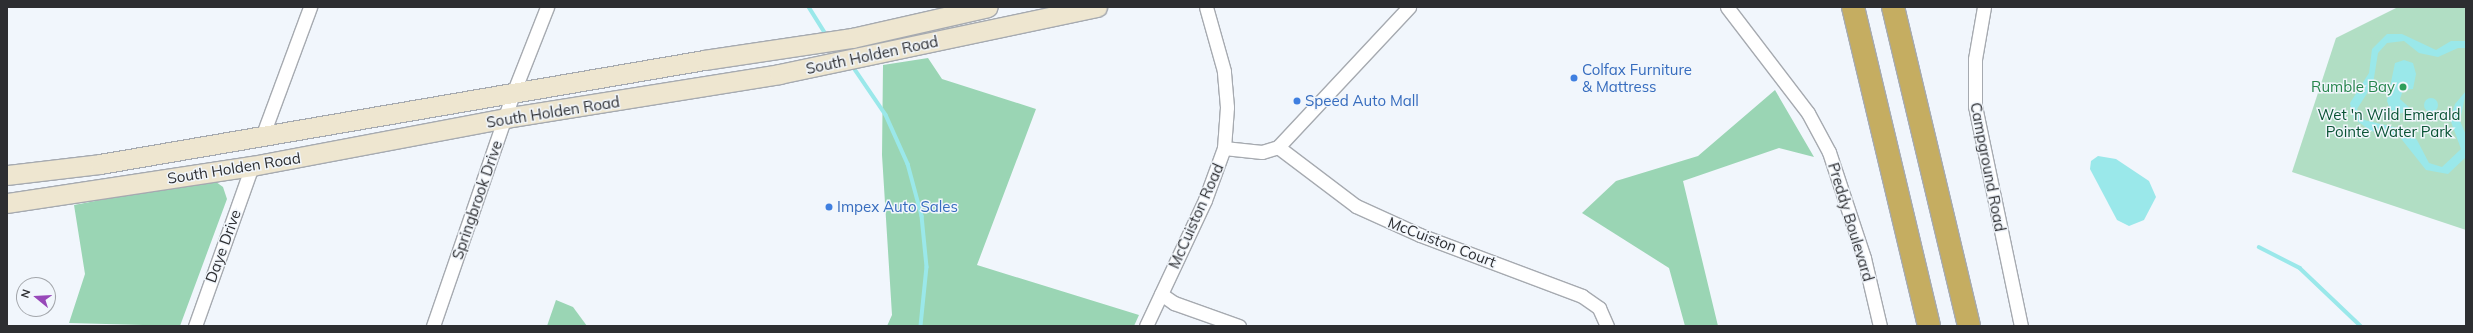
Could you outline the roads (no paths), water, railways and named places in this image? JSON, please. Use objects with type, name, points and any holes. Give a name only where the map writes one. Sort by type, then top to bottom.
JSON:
[{"type":"highway","points":[[1853,7],[1929,326]]},
{"type":"highway","points":[[1894,7],[1969,326]]},
{"type":"main road","name":"South Holden Road","points":[[7,175],[100,164],[512,96],[704,60],[852,38],[988,7]]},
{"type":"main road","name":"South Holden Road","points":[[7,203],[252,166],[505,118],[572,110],[844,62],[1097,7]]},
{"type":"street","points":[[262,137],[310,7]]},
{"type":"street","name":"Springbrook Drive","points":[[433,326],[512,96],[547,7]]},
{"type":"street","name":"McCuiston Road","points":[[1146,326],[1206,200],[1224,148],[1228,107],[1224,71],[1206,7]]},
{"type":"street","points":[[1224,148],[1252,152],[1278,147],[1409,7]]},
{"type":"street","name":"Preddy Boulevard","points":[[1727,7],[1808,113],[1829,152],[1862,251],[1880,326]]},
{"type":"street","name":"Campground Road","points":[[1984,7],[1975,59],[1975,106],[2021,326]]},
{"type":"street","name":"McCuiston Court","points":[[1278,147],[1356,206],[1420,235],[1578,294],[1599,308],[1607,326]]},
{"type":"street","name":"Daye Drive","points":[[195,326],[252,166]]},
{"type":"street","points":[[1161,294],[1174,302],[1239,326]]},
{"type":"water","points":[[2387,34],[2402,34],[2436,50],[2451,41],[2466,41],[2466,48],[2458,48],[2438,57],[2419,53],[2404,41],[2387,43],[2378,53],[2373,84],[2357,109],[2364,120],[2406,130],[2417,140],[2429,163],[2442,167],[2461,149],[2450,119],[2455,104],[2466,91],[2460,121],[2466,135],[2466,157],[2448,174],[2426,170],[2399,136],[2371,131],[2353,118],[2350,103],[2369,73],[2372,49]]},
{"type":"water","name":"Rumble Bay","points":[[2404,60],[2413,63],[2416,74],[2413,89],[2403,90],[2400,99],[2412,110],[2398,114],[2390,109],[2387,101],[2395,63]]},
{"type":"water","points":[[2428,98],[2434,98],[2438,102],[2438,108],[2434,112],[2428,112],[2424,108],[2424,102]]},
{"type":"water","points":[[2098,156],[2116,159],[2149,181],[2156,197],[2144,220],[2129,226],[2117,220],[2090,169],[2091,161]]},
{"type":"waterway","points":[[809,7],[827,36]]},
{"type":"waterway","points":[[852,65],[886,115],[908,164],[922,216],[927,267],[921,326]]},
{"type":"waterway","points":[[2259,247],[2300,268],[2361,326]]},
{"type":"place","name":"Colfax Furniture & Mattress","points":[[1574,78]]},
{"type":"place","name":"Rumble Bay","points":[[2403,87]]},
{"type":"place","name":"Speed Auto Mall","points":[[1297,101]]},
{"type":"place","name":"Impex Auto Sales","points":[[829,207]]},
{"type":"park label","name":"Wet 'n Wild Emerald Pointe Water Park","points":[[2389,122]]}]
